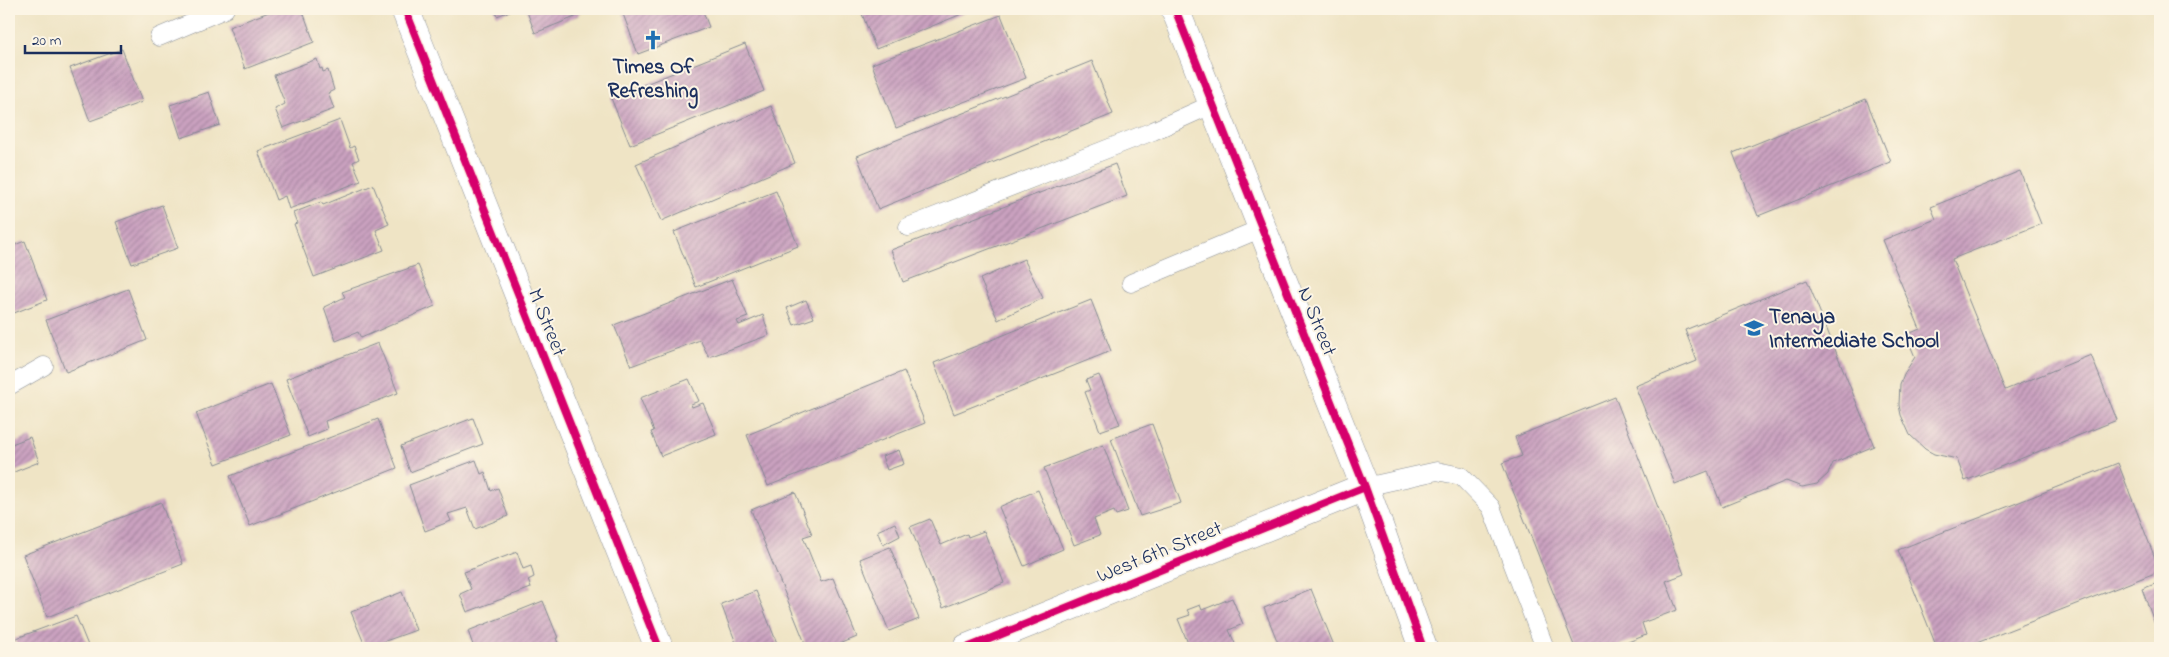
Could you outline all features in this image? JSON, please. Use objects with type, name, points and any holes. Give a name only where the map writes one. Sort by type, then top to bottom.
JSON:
[{"type":"street","name":"M Street","points":[[405,9],[659,648]]},
{"type":"street","name":"N Street","points":[[1175,9],[1365,487],[1423,648]]},
{"type":"street","name":"West 6th Street","points":[[967,648],[1365,487]]},
{"type":"lane","points":[[159,37],[225,9]]},
{"type":"lane","points":[[908,227],[1153,131],[1213,104]]},
{"type":"lane","points":[[1131,283],[1262,228]]},
{"type":"lane","points":[[9,386],[44,366]]},
{"type":"lane","points":[[1365,487],[1437,471],[1461,476],[1491,507],[1545,648]]},
{"type":"building","points":[[277,9],[302,9],[314,42],[245,69],[229,27]]},
{"type":"building","points":[[494,9],[515,9],[497,16]]},
{"type":"building","points":[[526,9],[590,9],[535,33]]},
{"type":"building","name":"Times Of Refreshing","points":[[637,9],[702,9],[709,27],[638,54],[623,14]]},
{"type":"building","points":[[860,9],[974,9],[876,49]]},
{"type":"building","points":[[1001,15],[1026,78],[896,128],[872,64]]},
{"type":"building","points":[[745,44],[764,91],[630,145],[611,98]]},
{"type":"building","points":[[122,49],[142,102],[90,121],[70,68]]},
{"type":"building","points":[[317,59],[323,72],[328,70],[334,90],[328,93],[334,109],[283,128],[275,109],[285,104],[274,75]]},
{"type":"building","points":[[1092,61],[1113,114],[878,209],[857,156]]},
{"type":"building","points":[[209,92],[220,125],[181,138],[170,105]]},
{"type":"building","points":[[1866,99],[1891,162],[1758,216],[1733,153]]},
{"type":"building","points":[[771,106],[795,163],[661,221],[636,164]]},
{"type":"building","points":[[340,120],[350,148],[354,146],[359,159],[353,162],[361,181],[289,209],[285,196],[276,200],[258,151]]},
{"type":"building","points":[[1115,164],[1127,196],[903,282],[891,250]]},
{"type":"building","points":[[2020,171],[2041,224],[1952,259],[2005,390],[2091,355],[2117,420],[1965,481],[1957,459],[1934,454],[1925,449],[1910,435],[1901,415],[1899,405],[1900,384],[1915,357],[1906,335],[1920,329],[1883,240],[1936,219],[1931,207]]},
{"type":"building","points":[[373,185],[389,224],[376,230],[384,250],[314,277],[294,224],[297,223],[293,213],[321,202],[323,205]]},
{"type":"building","points":[[776,191],[798,246],[696,287],[674,232]]},
{"type":"building","points":[[162,205],[178,248],[132,264],[116,222]]},
{"type":"building","points":[[25,241],[47,300],[9,315],[9,247]]},
{"type":"building","points":[[1024,259],[1043,298],[998,320],[980,279]]},
{"type":"building","points":[[418,265],[435,306],[361,338],[358,332],[336,341],[324,307],[345,297],[342,292]]},
{"type":"building","points":[[732,279],[748,317],[737,321],[739,325],[763,315],[769,335],[709,357],[700,340],[631,366],[614,325]]},
{"type":"building","points":[[1807,280],[1874,446],[1833,463],[1828,474],[1817,484],[1802,487],[1786,481],[1722,507],[1708,471],[1675,484],[1635,386],[1697,361],[1685,330]]},
{"type":"building","points":[[128,289],[147,340],[66,372],[46,320]]},
{"type":"building","points":[[806,300],[814,318],[794,325],[787,308]]},
{"type":"building","points":[[1091,300],[1111,351],[954,414],[934,363]]},
{"type":"building","points":[[378,343],[398,393],[325,421],[327,429],[308,437],[286,379]]},
{"type":"building","points":[[904,371],[925,423],[768,486],[747,435]]},
{"type":"building","points":[[1099,375],[1120,424],[1100,431],[1085,392],[1090,390],[1086,380]]},
{"type":"building","points":[[689,379],[699,401],[691,404],[692,407],[703,403],[716,434],[661,456],[651,432],[654,431],[640,398]]},
{"type":"building","points":[[271,384],[291,435],[216,464],[196,413]]},
{"type":"building","points":[[1615,397],[1684,574],[1666,581],[1677,610],[1642,623],[1646,635],[1613,648],[1575,648],[1502,463],[1522,456],[1515,437]]},
{"type":"building","points":[[473,418],[483,444],[410,472],[401,446]]},
{"type":"building","points":[[378,419],[397,468],[250,526],[230,476]]},
{"type":"building","points":[[1152,424],[1181,503],[1140,516],[1111,439]]},
{"type":"building","points":[[30,437],[39,462],[9,474],[9,445]]},
{"type":"building","points":[[1103,445],[1128,511],[1116,515],[1114,511],[1094,519],[1100,535],[1074,545],[1044,468]]},
{"type":"building","points":[[899,450],[904,464],[887,470],[882,456]]},
{"type":"building","points":[[476,460],[481,474],[485,472],[491,491],[498,488],[508,516],[475,529],[467,508],[448,514],[451,521],[425,531],[409,485]]},
{"type":"building","points":[[2118,463],[2160,571],[1969,646],[1970,648],[1937,648],[1898,550]]},
{"type":"building","points":[[1038,490],[1063,549],[1024,566],[999,507]]},
{"type":"building","points":[[795,492],[812,534],[803,537],[821,582],[833,578],[857,637],[830,648],[807,648],[751,510]]},
{"type":"building","points":[[161,502],[183,564],[47,617],[23,555]]},
{"type":"building","points":[[930,519],[941,545],[967,534],[968,537],[984,531],[1004,583],[943,608],[910,527]]},
{"type":"building","points":[[895,523],[900,536],[883,545],[877,531]]},
{"type":"building","points":[[890,547],[919,619],[889,631],[860,559]]},
{"type":"building","points":[[517,552],[523,569],[531,566],[534,577],[528,580],[531,588],[467,612],[460,594],[471,589],[464,572]]},
{"type":"building","points":[[2160,582],[2160,638],[2142,589]]},
{"type":"building","points":[[1311,589],[1335,648],[1280,648],[1264,608]]},
{"type":"building","points":[[756,591],[779,648],[735,648],[733,644],[736,643],[721,604]]},
{"type":"building","points":[[402,592],[416,630],[366,648],[351,612]]},
{"type":"building","points":[[1232,598],[1243,624],[1229,630],[1237,648],[1190,648],[1178,619],[1190,615],[1187,610],[1200,605],[1202,610]]},
{"type":"building","points":[[543,601],[558,638],[556,638],[560,648],[474,648],[468,631]]},
{"type":"building","points":[[76,616],[89,648],[18,648],[14,639]]},
{"type":"building","points":[[246,644],[248,648],[234,648]]},
{"type":"cycle path","points":[[405,9],[659,648]]},
{"type":"cycle path","points":[[1175,9],[1365,487],[1423,648]]},
{"type":"cycle path","points":[[967,648],[1365,487]]},
{"type":"place","name":"Times Of Refreshing","points":[[653,40]]},
{"type":"place","name":"Tenaya Intermediate School","points":[[1754,328]]}]
